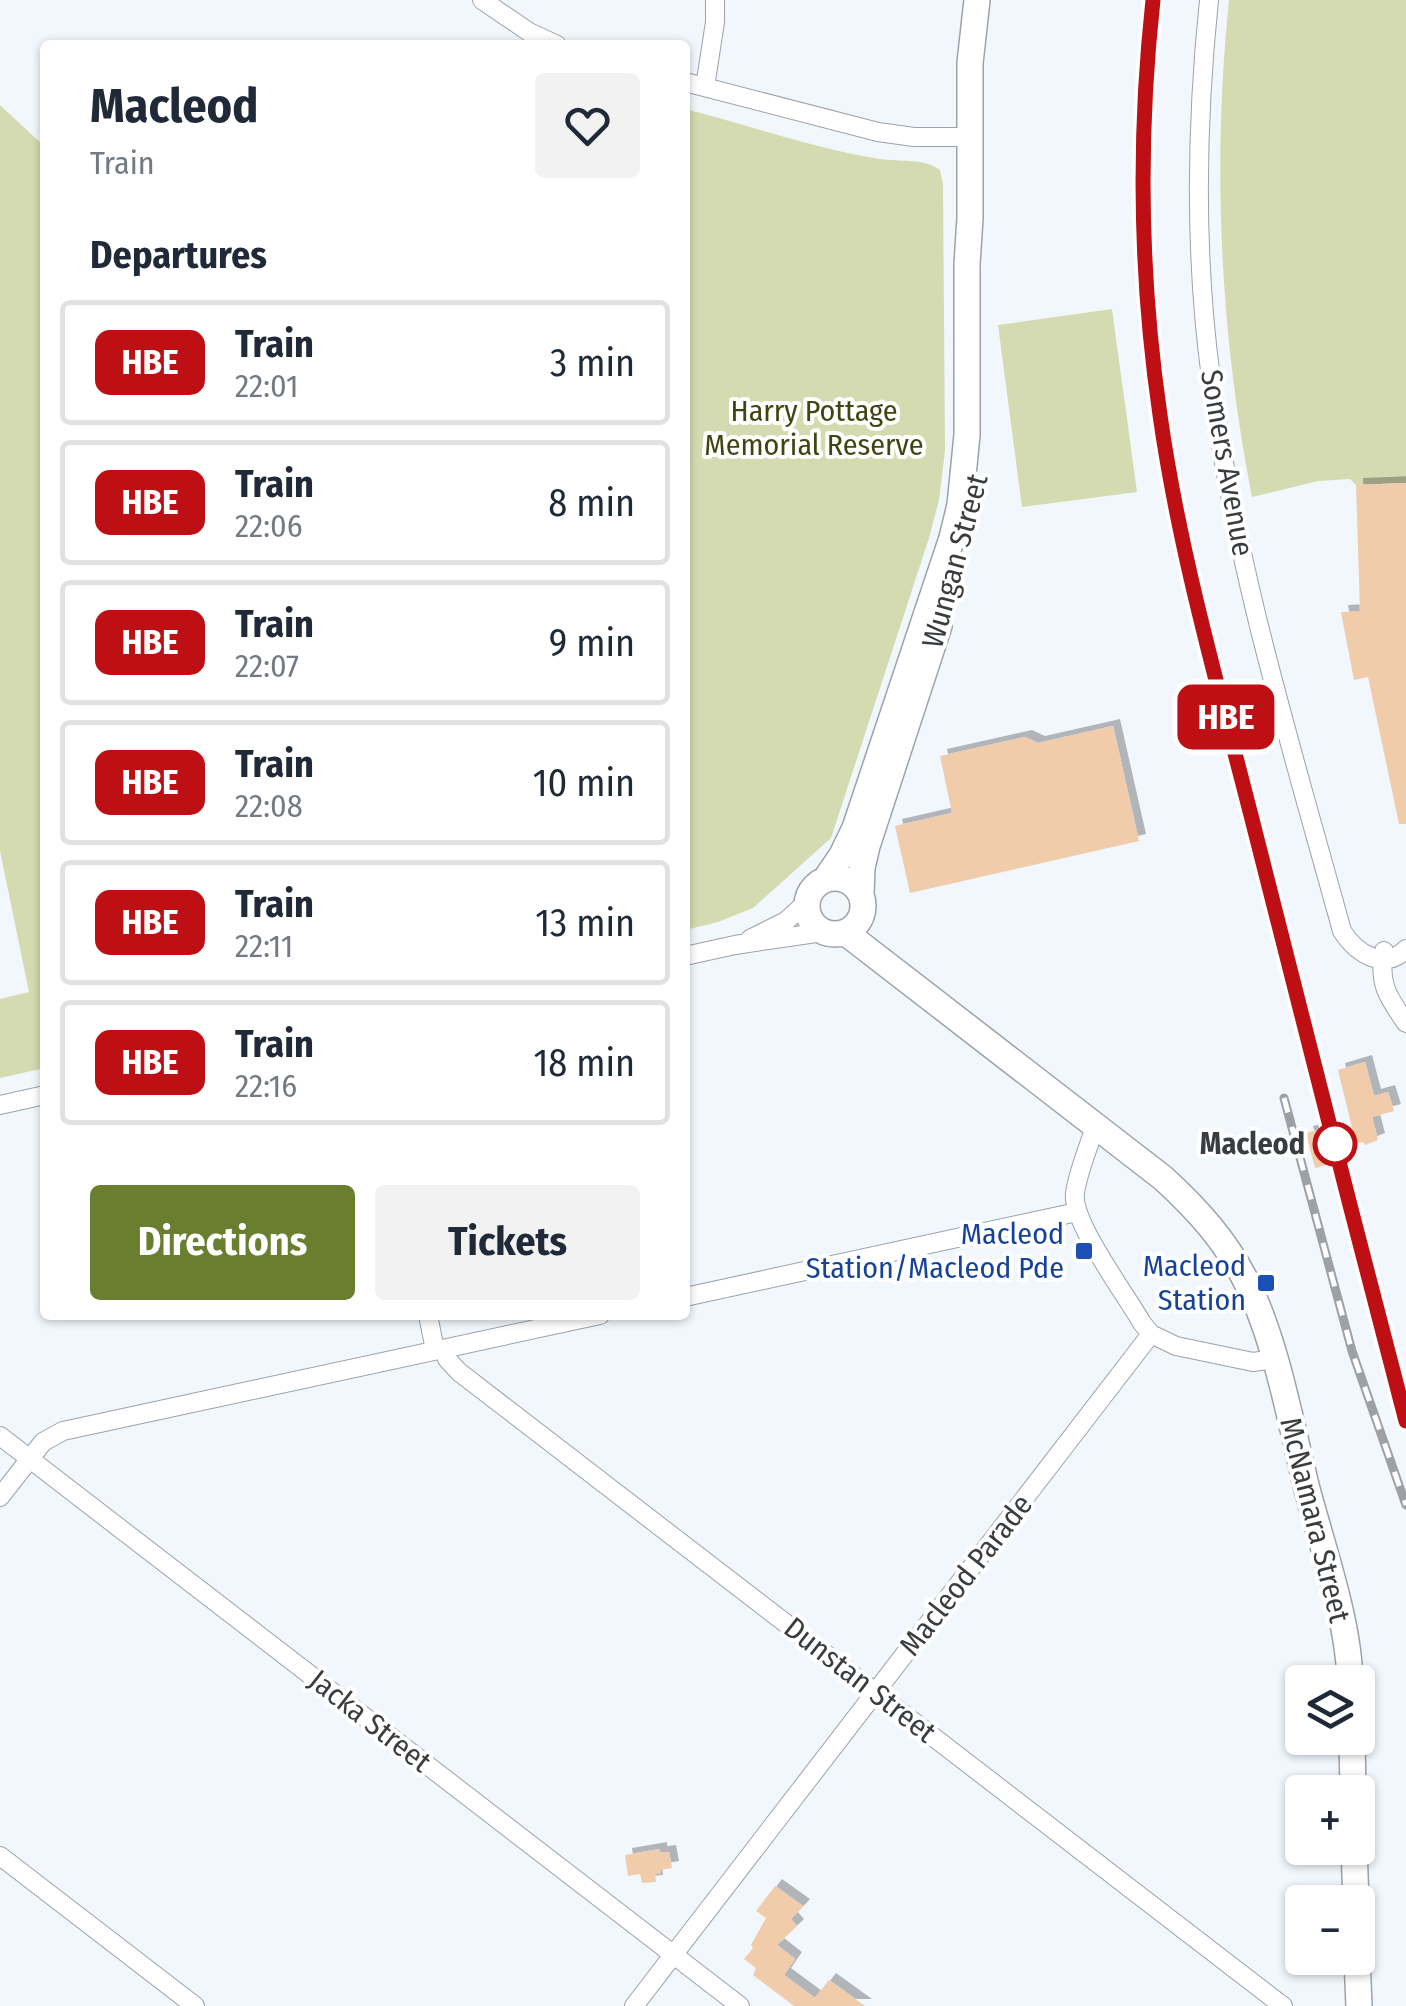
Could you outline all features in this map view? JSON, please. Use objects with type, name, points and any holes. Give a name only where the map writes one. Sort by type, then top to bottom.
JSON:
[{"type":"street","points":[[482,0],[546,40]]},
{"type":"street","points":[[705,87],[715,0]]},
{"type":"street","name":"Wungan Street","points":[[825,880],[855,828],[960,505],[968,435],[970,63],[977,0]]},
{"type":"street","name":"Somers Avenue","points":[[1209,0],[1198,185],[1202,296],[1210,379],[1237,533],[1337,914],[1366,943],[1394,952]]},
{"type":"street","points":[[690,83],[878,132],[914,137],[970,136]]},
{"type":"street","name":"Wungan Street","points":[[862,902],[862,868],[867,846],[976,502],[983,431],[982,324],[979,265],[970,218]]},
{"type":"street","points":[[690,955],[834,932],[858,924],[862,902],[850,882],[825,880],[786,921],[736,945]]},
{"type":"street","points":[[808,900],[810,918],[834,932]]},
{"type":"street","name":"McNamara Street","points":[[862,902],[890,950],[934,1002]]},
{"type":"street","name":"McNamara Street","points":[[834,932],[934,1002],[1096,1126],[1186,1200],[1228,1248],[1258,1308],[1274,1359],[1345,1634],[1348,1665]]},
{"type":"street","points":[[1394,952],[1394,984],[1406,1004]]},
{"type":"street","points":[[1394,952],[1384,990],[1406,1024]]},
{"type":"street","points":[[0,1105],[40,1097]]},
{"type":"street","points":[[1096,1126],[1075,1193],[1077,1212],[1089,1238],[1151,1334],[1176,1346],[1258,1362],[1274,1359]]},
{"type":"street","points":[[690,1295],[1077,1212]]},
{"type":"street","points":[[430,1320],[440,1349]]},
{"type":"street","points":[[0,1497],[50,1436],[64,1431],[576,1320]]},
{"type":"street","name":"Macleod Parade","points":[[634,2006],[1151,1334]]},
{"type":"street","name":"Dunstan Street","points":[[440,1349],[460,1372],[1282,2006]]},
{"type":"street","name":"Jacka Street","points":[[0,1436],[740,2006]]},
{"type":"street","points":[[0,1856],[195,2006]]},
{"type":"street","points":[[1357,1975],[1358,2006]]},
{"type":"green space","points":[[1229,0],[1406,0],[1406,483],[1356,485],[1350,479],[1318,481],[1252,497],[1233,374],[1222,249],[1221,124]]},
{"type":"green space","points":[[0,105],[40,142],[40,1069],[0,1078],[0,999],[29,992],[0,851]]},
{"type":"green space","name":"Harry Pottage Memorial Reserve","points":[[690,110],[832,149],[934,166],[940,170],[943,185],[945,451],[929,538],[831,838],[753,908],[690,929]]},
{"type":"green space","points":[[1112,309],[1137,492],[1022,507],[998,325]]},
{"type":"building","points":[[1406,483],[1406,824],[1399,824],[1368,677],[1354,680],[1341,612],[1360,611],[1356,485]]},
{"type":"building","points":[[1113,726],[1139,841],[910,893],[895,826],[952,813],[940,756],[1025,737],[1038,743]]},
{"type":"building","points":[[1365,1062],[1374,1096],[1388,1092],[1394,1111],[1372,1117],[1378,1140],[1365,1145],[1356,1144],[1338,1070]]},
{"type":"building","points":[[1321,1129],[1330,1164],[1315,1168],[1306,1133]]},
{"type":"building","points":[[660,1849],[660,1853],[669,1852],[672,1868],[655,1874],[656,1882],[642,1883],[640,1874],[628,1876],[625,1855]]},
{"type":"building","points":[[775,1886],[803,1906],[791,1919],[797,1926],[777,1945],[795,1959],[784,1975],[815,1998],[829,1980],[865,2006],[794,2006],[753,1975],[756,1968],[744,1959],[766,1918],[756,1911]]},
{"type":"railway","points":[[1153,0],[1145,104],[1143,209],[1153,365],[1170,475],[1208,648],[1406,1421]]},
{"type":"railway","points":[[1284,1098],[1352,1351],[1406,1505]]},
{"type":"train","name":"HBE","points":[[1153,0],[1145,94],[1144,239],[1154,374],[1174,498],[1218,687],[1406,1421]]},
{"type":"place","name":"Macleod","points":[[1335,1144]]},
{"type":"place","name":"Macleod Station/Macleod Pde","points":[[1084,1251]]},
{"type":"place","name":"Macleod Station","points":[[1266,1283]]}]
